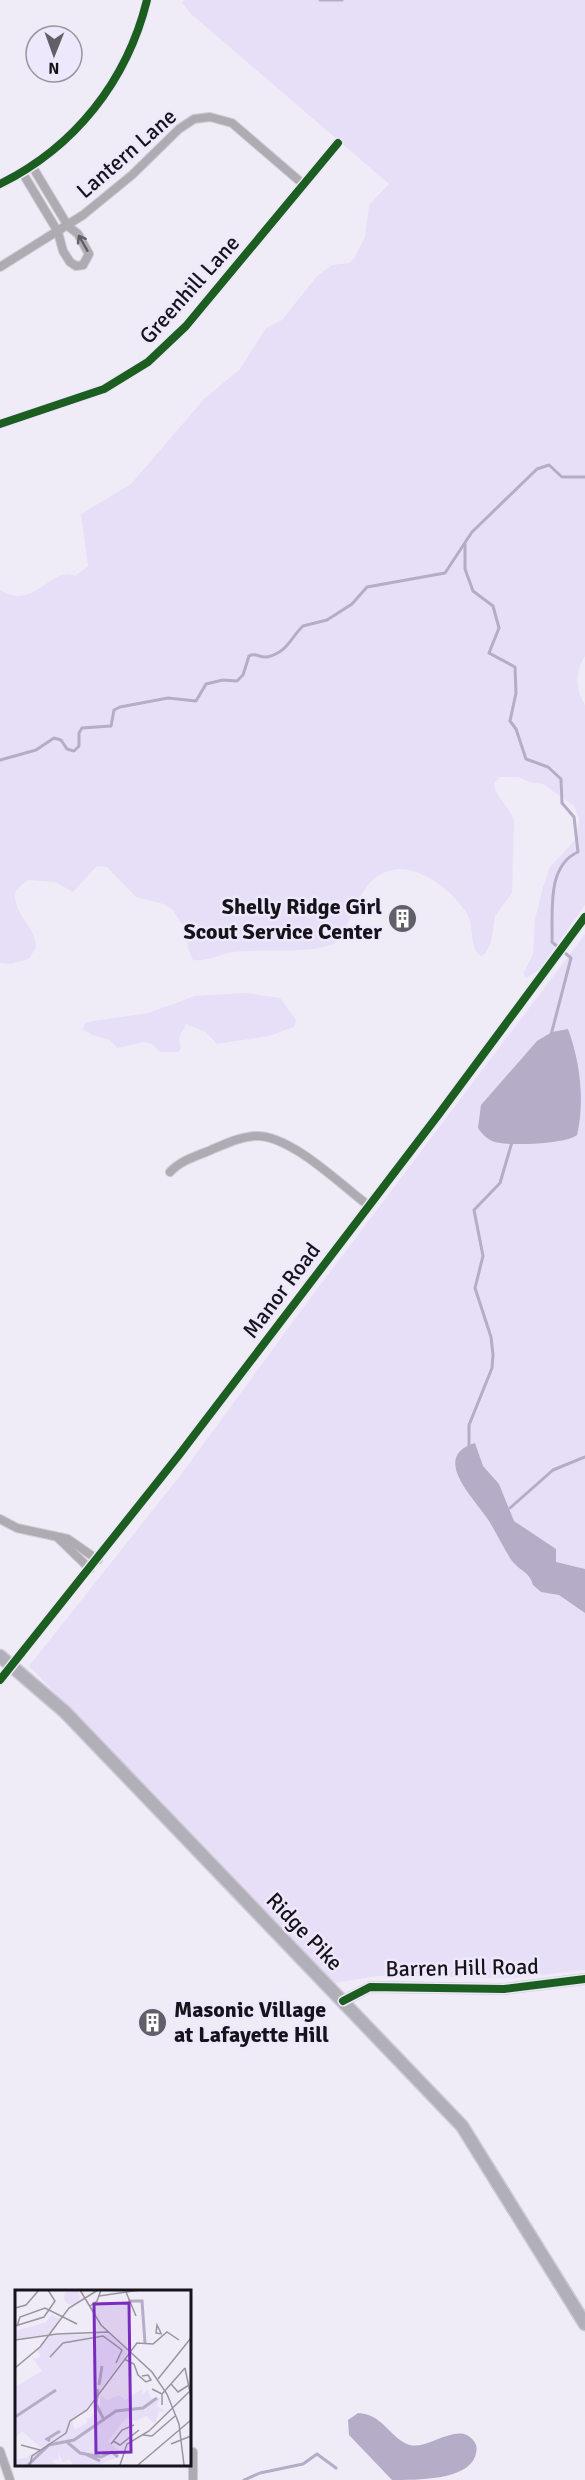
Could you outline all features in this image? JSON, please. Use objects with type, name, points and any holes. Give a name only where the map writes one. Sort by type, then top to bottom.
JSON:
[{"type":"main road","name":"Ridge Pike","points":[[0,1656],[65,1712],[462,2126],[585,2324]]},
{"type":"street","points":[[0,184],[33,166],[75,130],[104,97],[128,55],[147,0]]},
{"type":"street","name":"Lantern Lane","points":[[0,267],[68,226],[119,187],[179,129],[202,117],[218,117],[232,123],[303,184]]},
{"type":"street","name":"Greenhill Lane","points":[[0,424],[104,389],[148,362],[186,326],[338,143]]},
{"type":"street","points":[[22,172],[58,232],[63,250],[70,262],[76,266],[83,265],[89,257],[88,250],[78,234],[68,226],[33,166]]},
{"type":"street","name":"Manor Road","points":[[0,1680],[98,1560],[369,1206],[585,917]]},
{"type":"street","points":[[170,1172],[185,1161],[240,1138],[271,1137],[295,1150],[369,1206]]},
{"type":"street","points":[[0,1520],[17,1528],[74,1542],[98,1560]]},
{"type":"street","points":[[57,1537],[90,1569]]},
{"type":"street","name":"Barren Hill Road","points":[[344,2001],[370,1987],[504,1989],[585,1979]]},
{"type":"street","points":[[0,2451],[10,2480]]},
{"type":"street","points":[[193,2452],[193,2480]]},
{"type":"shaded area","points":[[184,0],[585,0],[585,656],[579,668],[578,686],[585,705],[585,905],[539,970],[526,978],[523,974],[533,954],[535,919],[543,887],[550,867],[577,838],[579,818],[574,806],[543,784],[529,782],[518,777],[500,777],[494,784],[497,794],[514,821],[512,893],[495,916],[491,943],[485,954],[481,956],[474,947],[467,914],[448,892],[422,874],[408,870],[394,870],[380,874],[368,885],[345,930],[334,944],[310,949],[234,952],[203,960],[193,960],[188,949],[187,932],[173,910],[163,904],[136,897],[107,867],[97,866],[73,892],[55,882],[28,880],[16,890],[17,906],[32,932],[36,947],[29,959],[11,964],[0,963],[0,590],[22,596],[58,577],[67,574],[75,576],[88,566],[81,514],[131,484],[204,399],[240,369],[266,328],[282,320],[317,276],[332,265],[349,263],[354,259],[365,237],[369,205],[389,184],[191,14],[182,3]]},
{"type":"shaded area","points":[[585,934],[585,1970],[513,1978],[379,1976],[334,1983],[29,1666],[183,1472],[305,1305]]},
{"type":"shaded area","points":[[245,993],[280,998],[296,1020],[294,1027],[269,1036],[217,1044],[206,1032],[186,1024],[179,1038],[181,1049],[178,1052],[160,1052],[152,1044],[144,1042],[117,1048],[110,1040],[92,1035],[82,1029],[86,1023],[148,1013],[195,996]]},
{"type":"shaded area","points":[[568,1029],[576,1054],[580,1082],[581,1109],[577,1135],[561,1141],[509,1144],[492,1141],[482,1134],[478,1128],[481,1105],[537,1041],[552,1032]]},
{"type":"shaded area","points":[[475,1443],[483,1466],[499,1484],[514,1521],[556,1549],[556,1562],[585,1569],[585,1613],[559,1595],[541,1592],[533,1585],[527,1574],[512,1561],[489,1521],[467,1491],[456,1468],[456,1458],[462,1450]]},
{"type":"shaded area","points":[[358,2413],[373,2417],[400,2440],[415,2446],[459,2433],[466,2435],[476,2444],[475,2457],[470,2465],[451,2474],[427,2479],[392,2480],[349,2435],[348,2420]]},
{"type":"waterway","points":[[320,0],[342,0]]},
{"type":"waterway","points":[[0,760],[36,750],[54,738],[61,740],[67,749],[74,751],[79,746],[79,733],[82,728],[111,726],[114,710],[120,707],[168,698],[196,701],[206,684],[223,680],[237,681],[243,675],[249,656],[274,655],[288,644],[303,626],[327,620],[352,604],[367,587],[445,573],[472,532],[537,469],[549,465],[562,477],[585,477]]},
{"type":"waterway","points":[[465,544],[465,569],[473,591],[493,606],[499,628],[489,653],[515,667],[516,693],[510,721],[516,729],[526,759],[548,767],[561,779],[562,803],[574,817],[578,852],[561,868],[553,891],[552,942],[571,958],[551,1035]]},
{"type":"waterway","points":[[469,1445],[469,1425],[492,1368],[493,1355],[491,1337],[475,1288],[483,1256],[474,1210],[500,1183],[512,1142]]},
{"type":"waterway","points":[[510,1508],[553,1470],[585,1457]]},
{"type":"waterway","points":[[244,2480],[260,2473],[303,2464],[317,2454],[336,2468]]},
{"type":"cycle path","points":[[0,184],[27,169],[52,151],[94,109],[126,58],[147,0]]},
{"type":"cycle path","points":[[0,424],[104,389],[148,362],[186,326],[338,143]]},
{"type":"cycle path","points":[[0,1680],[179,1455],[439,1114],[585,917]]},
{"type":"cycle path","points":[[343,2001],[370,1987],[504,1989],[585,1979]]},
{"type":"place","name":"Shelly Ridge Girl Scout Service Center","points":[[403,919]]},
{"type":"place","name":"Masonic Village at Lafayette Hill","points":[[153,2022]]}]
